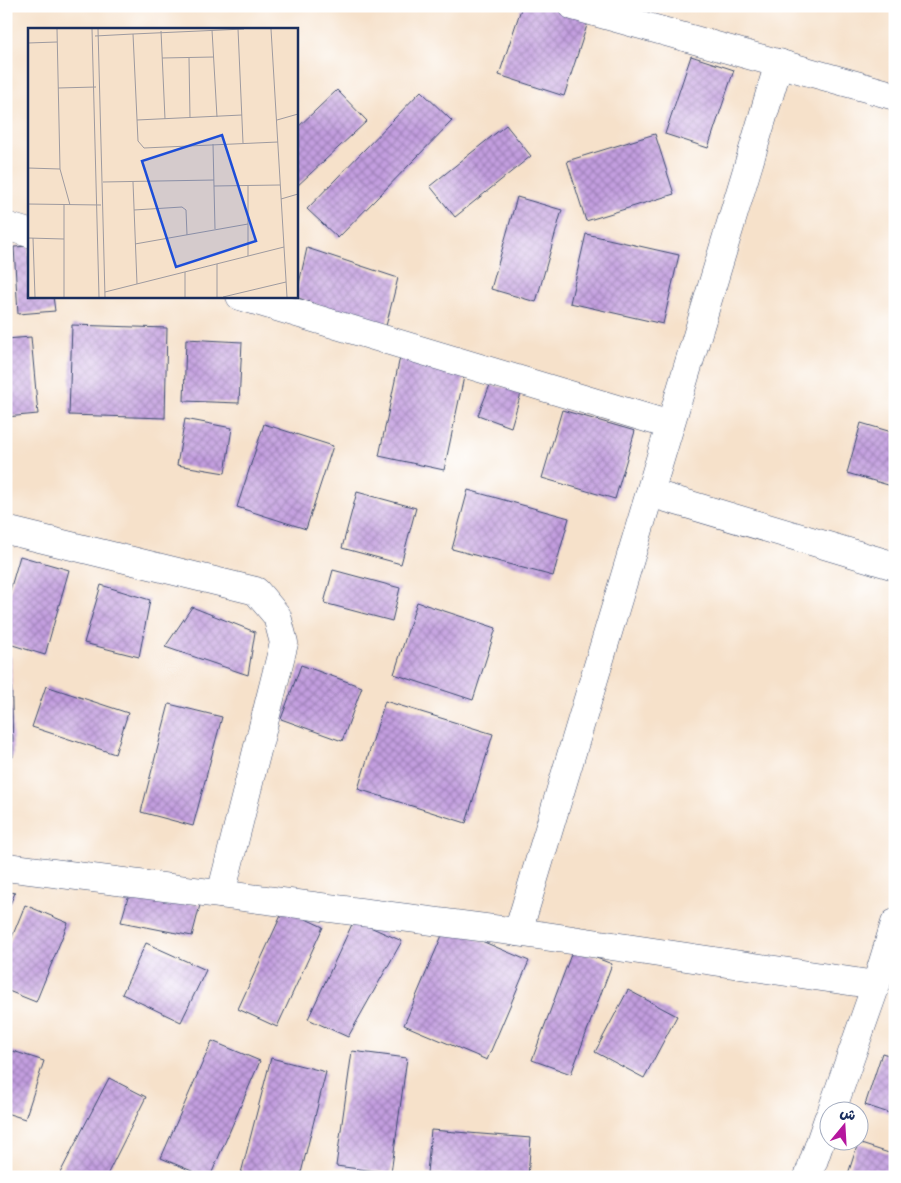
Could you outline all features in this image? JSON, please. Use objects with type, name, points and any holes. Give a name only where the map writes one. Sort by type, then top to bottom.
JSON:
[{"type":"street","points":[[573,6],[895,96]]},
{"type":"street","points":[[518,932],[779,63]]},
{"type":"street","points":[[6,226],[28,233]]},
{"type":"street","points":[[247,298],[670,426]]},
{"type":"street","points":[[650,493],[895,566]]},
{"type":"street","points":[[6,530],[256,592],[277,616],[284,643],[221,894]]},
{"type":"street","points":[[6,867],[518,932],[876,985]]},
{"type":"street","points":[[836,1100],[876,985],[895,923]]},
{"type":"street","points":[[808,1177],[818,1148]]},
{"type":"building","points":[[522,6],[561,6],[590,16],[564,96],[499,75]]},
{"type":"building","points":[[691,56],[734,70],[708,148],[665,134]]},
{"type":"building","points":[[337,90],[367,121],[298,185],[298,127]]},
{"type":"building","points":[[421,91],[452,121],[338,238],[307,209]]},
{"type":"building","points":[[506,125],[531,156],[455,217],[430,186]]},
{"type":"building","points":[[655,134],[674,194],[586,221],[567,161]]},
{"type":"building","points":[[517,197],[562,210],[536,302],[491,289]]},
{"type":"building","points":[[586,234],[679,255],[663,324],[570,303]]},
{"type":"building","points":[[28,246],[28,298],[53,298],[55,311],[18,314],[14,247]]},
{"type":"building","points":[[307,248],[398,278],[385,330],[298,298],[298,288]]},
{"type":"building","points":[[72,325],[167,328],[165,418],[69,415]]},
{"type":"building","points":[[31,337],[38,414],[6,417],[6,339]]},
{"type":"building","points":[[186,339],[242,342],[239,403],[184,401]]},
{"type":"building","points":[[400,357],[465,372],[444,470],[379,456]]},
{"type":"building","points":[[490,385],[522,390],[511,427],[478,415]]},
{"type":"building","points":[[562,410],[635,431],[615,499],[542,478]]},
{"type":"building","points":[[185,419],[232,428],[225,473],[177,465]]},
{"type":"building","points":[[861,423],[895,433],[895,487],[847,473]]},
{"type":"building","points":[[264,424],[333,446],[306,529],[237,507]]},
{"type":"building","points":[[468,490],[569,518],[553,576],[452,549]]},
{"type":"building","points":[[357,492],[416,508],[401,564],[342,548]]},
{"type":"building","points":[[20,556],[69,570],[45,655],[6,643],[6,604]]},
{"type":"building","points":[[333,570],[400,588],[392,621],[324,603]]},
{"type":"building","points":[[101,585],[150,600],[139,657],[84,643]]},
{"type":"building","points":[[417,602],[496,628],[473,700],[394,674]]},
{"type":"building","points":[[192,607],[255,632],[248,675],[165,647]]},
{"type":"building","points":[[6,656],[11,656],[13,757],[6,758]]},
{"type":"building","points":[[301,665],[362,687],[342,741],[281,719]]},
{"type":"building","points":[[46,686],[128,713],[115,754],[32,727]]},
{"type":"building","points":[[385,701],[493,734],[466,823],[358,789]]},
{"type":"building","points":[[169,704],[222,717],[193,826],[141,812]]},
{"type":"building","points":[[6,891],[15,893],[6,913]]},
{"type":"building","points":[[129,894],[200,905],[192,936],[121,922]]},
{"type":"building","points":[[25,905],[68,923],[36,1002],[6,990],[6,952]]},
{"type":"building","points":[[284,909],[323,927],[277,1027],[238,1009]]},
{"type":"building","points":[[354,920],[402,941],[348,1037],[308,1019]]},
{"type":"building","points":[[446,926],[529,961],[487,1060],[404,1025]]},
{"type":"building","points":[[146,943],[206,970],[181,1022],[122,994]]},
{"type":"building","points":[[573,949],[612,964],[571,1074],[532,1060]]},
{"type":"building","points":[[628,990],[677,1016],[644,1078],[595,1052]]},
{"type":"building","points":[[212,1041],[260,1061],[210,1177],[206,1177],[161,1158]]},
{"type":"building","points":[[13,1051],[44,1061],[25,1119],[6,1113],[6,1072]]},
{"type":"building","points":[[352,1051],[407,1058],[391,1173],[336,1166]]},
{"type":"building","points":[[882,1053],[895,1057],[895,1115],[868,1106],[867,1100]]},
{"type":"building","points":[[271,1058],[326,1072],[300,1177],[240,1177]]},
{"type":"building","points":[[109,1078],[146,1097],[106,1177],[58,1177]]},
{"type":"building","points":[[431,1130],[531,1138],[528,1177],[476,1177],[427,1173]]},
{"type":"building","points":[[868,1146],[895,1155],[895,1177],[847,1177],[856,1150],[868,1150]]}]
